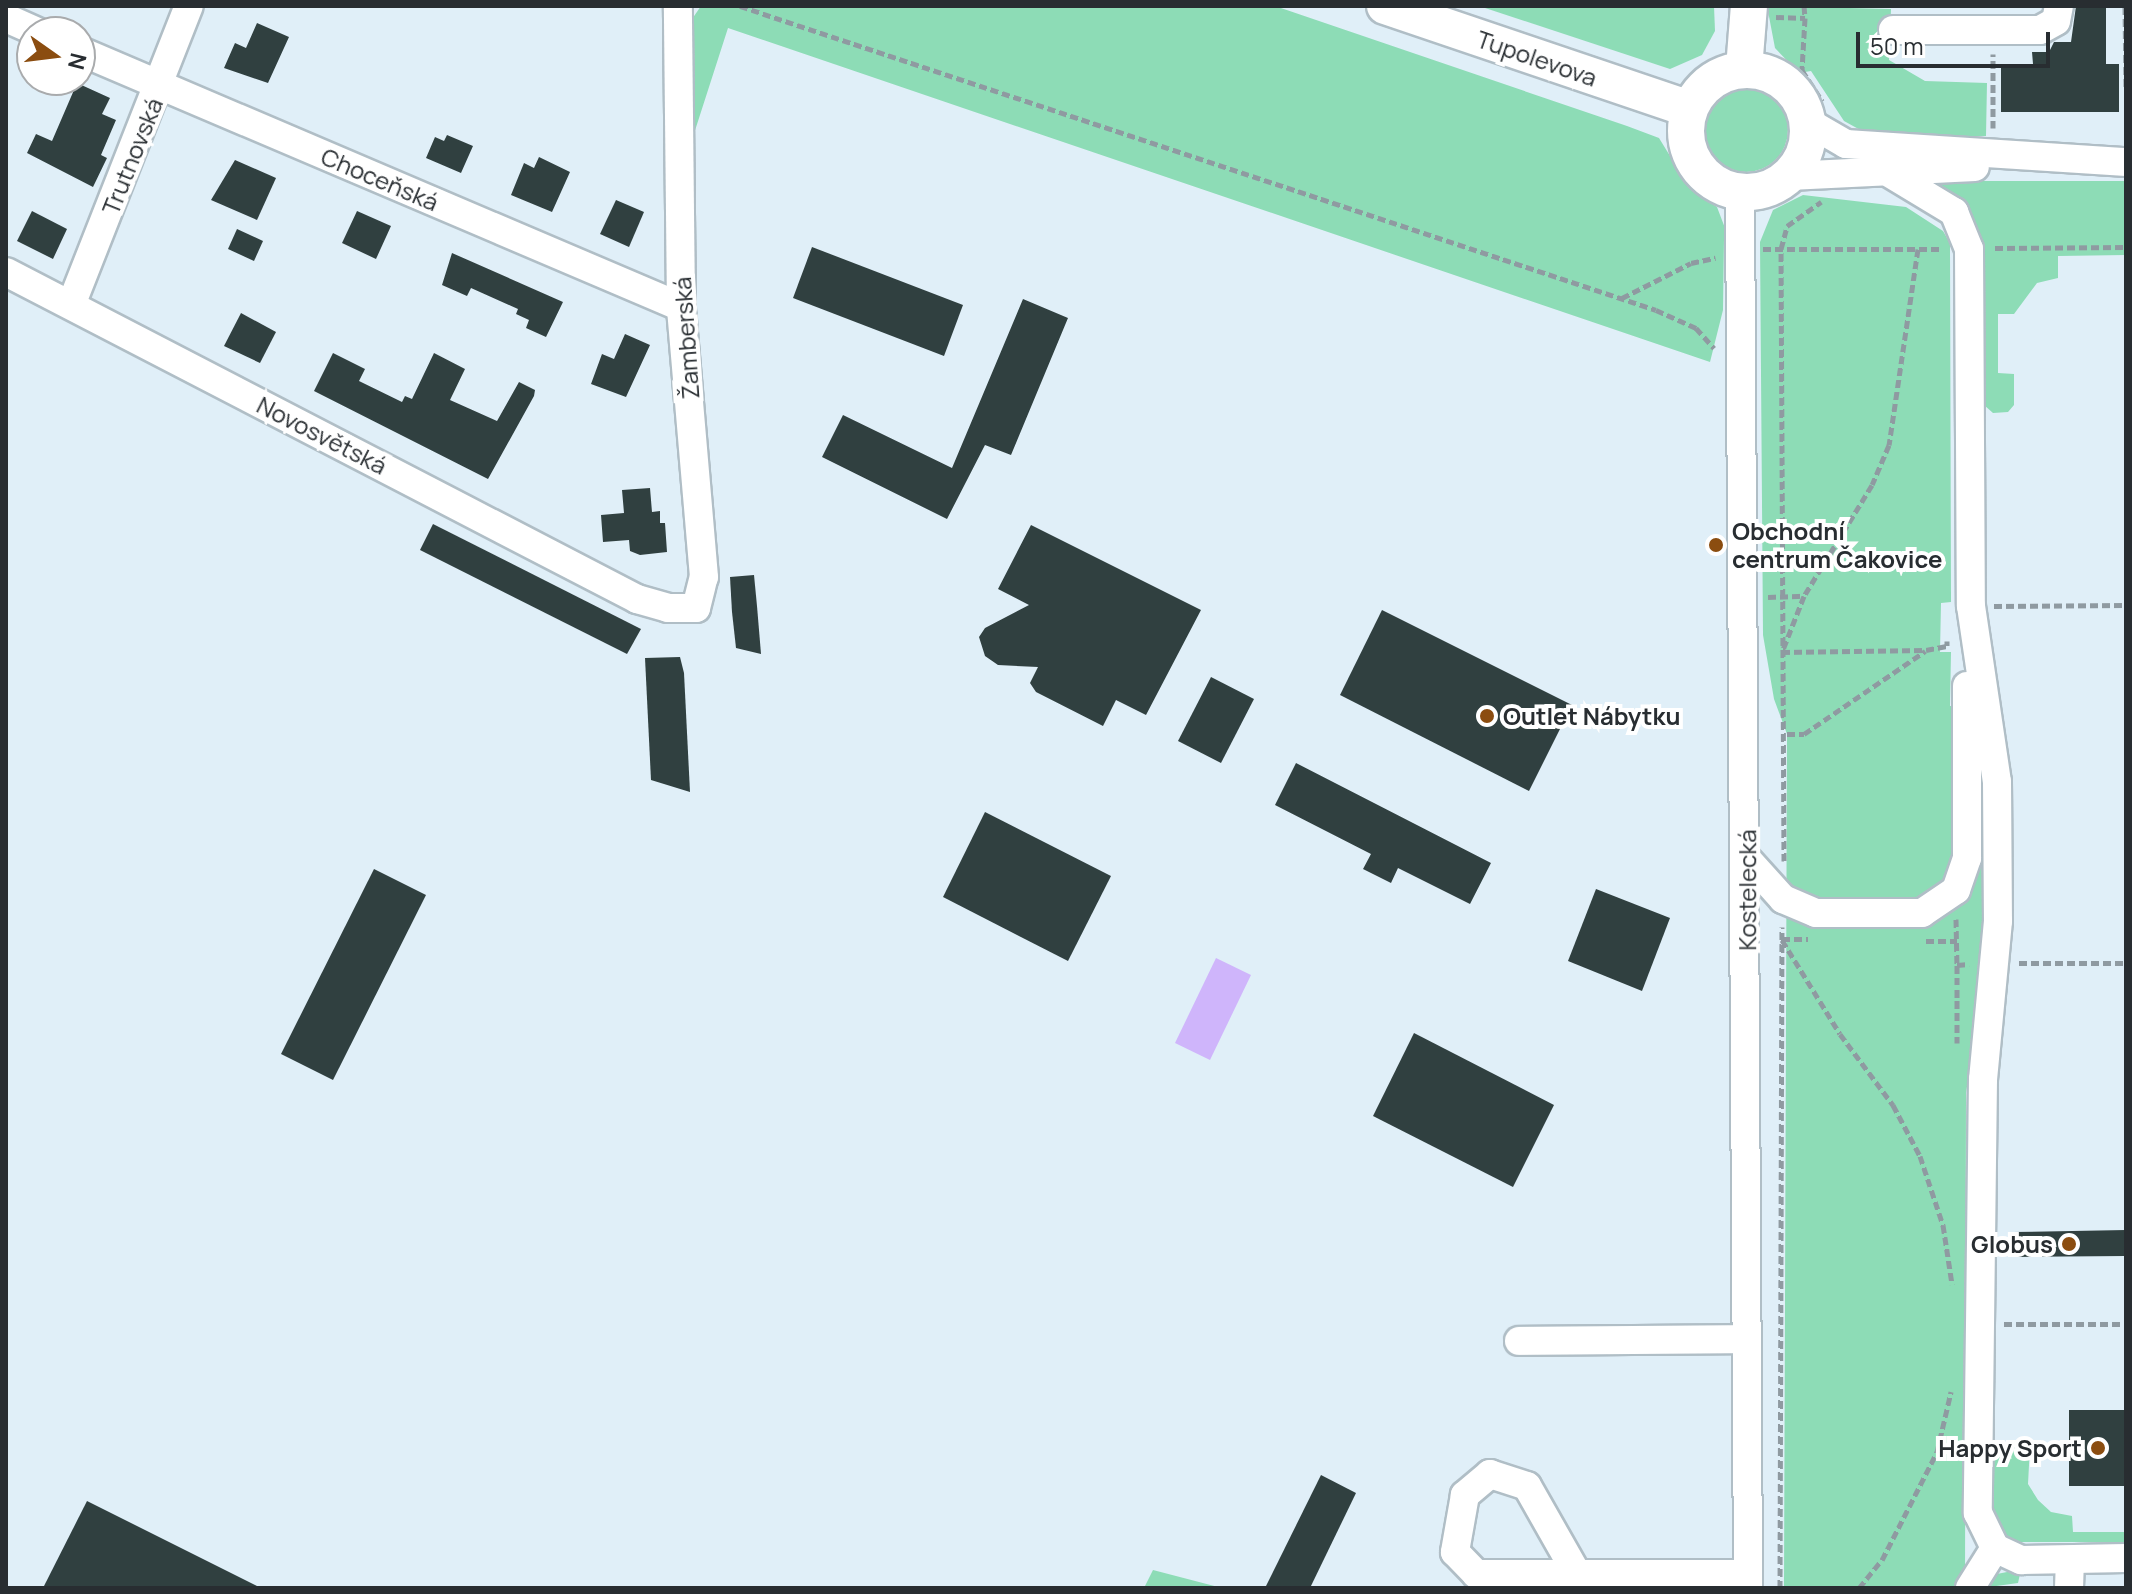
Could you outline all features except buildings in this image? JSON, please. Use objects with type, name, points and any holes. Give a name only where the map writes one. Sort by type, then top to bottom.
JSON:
[{"type":"main road","name":"Tupolevova","points":[[1385,6],[1689,109]]},
{"type":"main road","points":[[1744,69],[1749,10]]},
{"type":"main road","points":[[1744,69],[1783,81],[1817,117],[1805,152],[1789,176],[1759,191],[1740,192],[1720,187],[1691,157],[1685,135],[1689,109],[1709,82],[1744,69]]},
{"type":"street","name":"Trutnovská","points":[[71,305],[161,86],[189,6]]},
{"type":"street","name":"Žamberská","points":[[637,599],[668,608],[696,608],[704,577],[681,307],[678,6]]},
{"type":"street","points":[[1893,30],[2040,30],[2056,21],[2059,6]]},
{"type":"street","name":"Choceňská","points":[[96,58],[681,307]]},
{"type":"street","points":[[1817,117],[1846,144],[2047,161],[2126,162]]},
{"type":"street","points":[[1789,176],[1891,174],[2047,161]]},
{"type":"street","points":[[1747,859],[1783,899],[1816,913],[1922,913],[1956,890],[1967,858],[1967,689],[1960,646],[1971,606],[1969,249],[1954,212],[1891,174]]},
{"type":"street","name":"Kostelecká","points":[[1740,192],[1734,253],[1747,859],[1748,1581]]},
{"type":"street","name":"Novosvětská","points":[[6,272],[637,599]]},
{"type":"street","points":[[1960,646],[1997,782],[1995,963],[1983,1079],[1978,1513],[1995,1548],[2021,1560],[2069,1574],[2126,1558]]},
{"type":"street","points":[[1519,1341],[1747,1339]]},
{"type":"street","points":[[1577,1574],[1527,1486],[1490,1474],[1465,1495],[1455,1552],[1476,1574],[1577,1574],[1748,1581]]},
{"type":"street","points":[[1970,1588],[1995,1548]]},
{"type":"path","points":[[740,6],[1656,310],[1696,328],[1716,350]]},
{"type":"path","points":[[1804,6],[1802,70],[1817,117]]},
{"type":"path","points":[[2125,6],[2126,90]]},
{"type":"path","points":[[1749,10],[1805,18]]},
{"type":"path","points":[[1993,137],[1994,30]]},
{"type":"path","points":[[1780,1588],[1781,939],[1787,734],[1782,652],[1781,249],[1787,226],[1827,198]]},
{"type":"path","points":[[1621,298],[1691,263],[1734,253],[1781,249],[2126,247]]},
{"type":"path","points":[[1782,652],[1804,596],[1872,485],[1889,445],[1918,249]]},
{"type":"path","points":[[1971,606],[2126,605]]},
{"type":"path","points":[[1782,652],[1926,650],[1960,646]]},
{"type":"path","points":[[1787,734],[1804,734],[1926,650]]},
{"type":"path","points":[[1781,939],[1840,1034],[1893,1105],[1920,1156],[1943,1225],[1954,1296]]},
{"type":"path","points":[[1995,963],[2126,963]]},
{"type":"path","points":[[1995,1324],[2126,1324]]},
{"type":"path","points":[[1859,1588],[1882,1560],[1937,1452],[1954,1380]]},
{"type":"green space","points":[[701,6],[1275,6],[1627,126],[1659,138],[1689,187],[1717,207],[1728,236],[1724,239],[1723,310],[1710,362],[728,28],[690,146],[690,22]]},
{"type":"green space","points":[[1479,6],[1714,6],[1715,31],[1702,55],[1670,69]]},
{"type":"green space","points":[[1767,6],[1891,9],[1889,60],[1925,81],[1987,83],[1986,136],[1899,136],[1864,132],[1844,121],[1811,71],[1799,73],[1775,48]]},
{"type":"green space","points":[[1738,88],[1754,88],[1770,95],[1781,106],[1788,130],[1785,146],[1776,160],[1754,172],[1738,172],[1722,165],[1711,154],[1704,138],[1704,122],[1711,106],[1722,95]]},
{"type":"green space","points":[[1922,181],[2126,181],[2126,255],[2058,256],[2058,278],[2037,283],[2014,314],[1998,314],[1998,373],[2014,374],[2014,405],[2008,412],[1993,413],[1984,405],[1982,241],[1968,213]]},
{"type":"green space","points":[[1803,195],[1906,207],[1943,231],[1950,243],[1951,602],[1941,603],[1940,652],[1951,652],[1950,706],[1980,708],[1982,777],[1984,977],[1966,1093],[1965,1588],[1784,1588],[1787,734],[1774,699],[1763,635],[1760,242],[1773,210]]},
{"type":"green space","points":[[2030,1446],[2028,1484],[2038,1500],[2051,1512],[2072,1516],[2073,1532],[2126,1532],[2126,1542],[2019,1542],[2007,1537],[1994,1514],[1993,1461],[2003,1448]]},
{"type":"green space","points":[[1153,1570],[1222,1588],[1144,1588]]},
{"type":"green space","points":[[2012,1571],[2020,1574],[2018,1583],[1982,1588],[1997,1574]]},
{"type":"shaded area","points":[[1216,958],[1251,975],[1210,1060],[1175,1043]]},
{"type":"place","name":"Obchodní centrum Čakovice","points":[[1716,545]]},
{"type":"place","name":"Outlet Nábytku","points":[[1487,716]]},
{"type":"place","name":"Globus","points":[[2069,1244]]},
{"type":"place","name":"Happy Sport","points":[[2098,1448]]}]
